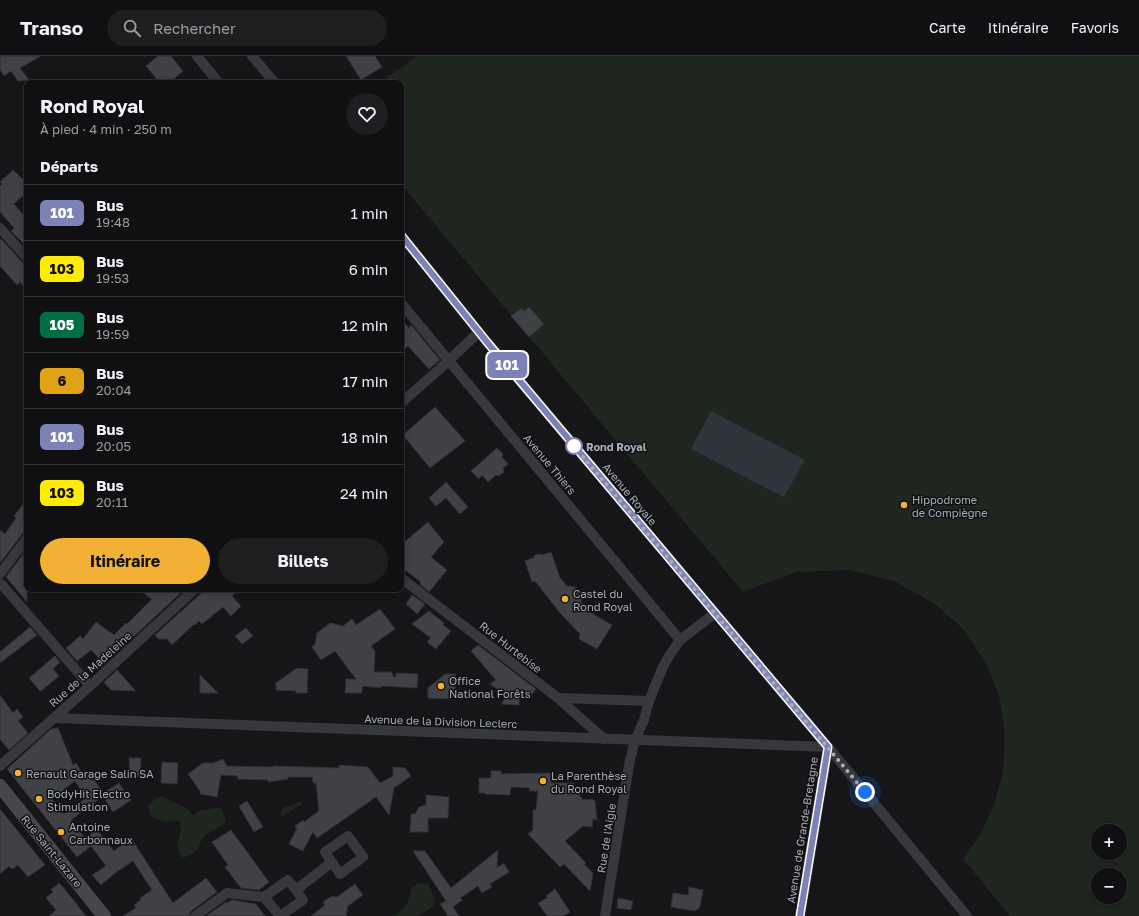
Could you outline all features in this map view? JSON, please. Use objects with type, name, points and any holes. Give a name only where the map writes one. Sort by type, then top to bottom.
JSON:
[{"type":"main road","name":"Rue Saint-Lazare","points":[[0,787],[104,916]]},
{"type":"street","points":[[197,56],[217,80]]},
{"type":"street","points":[[252,56],[272,80]]},
{"type":"street","points":[[0,228],[24,255]]},
{"type":"street","name":"Avenue Royale","points":[[404,239],[479,332],[714,614],[828,747],[967,916]]},
{"type":"street","name":"Avenue Thiers","points":[[404,307],[680,640]]},
{"type":"street","points":[[404,400],[479,332]]},
{"type":"street","points":[[0,574],[24,542]]},
{"type":"street","name":"Rue Hurtebise","points":[[404,580],[558,698],[604,739]]},
{"type":"street","points":[[0,584],[90,686]]},
{"type":"street","name":"Rue de la Madeleine","points":[[0,766],[90,686],[192,592]]},
{"type":"street","name":"Rue de l'Aigle","points":[[605,916],[629,765],[635,740],[644,720],[649,701],[665,662],[680,640],[714,614]]},
{"type":"street","points":[[558,698],[649,701]]},
{"type":"street","name":"Avenue de la Division Leclerc","points":[[54,718],[828,747]]},
{"type":"street","name":"Avenue de Grande-Bretagne","points":[[800,916],[828,747]]},
{"type":"street","points":[[296,890],[332,862]]},
{"type":"street","points":[[195,916],[227,894],[264,897],[288,880],[303,900],[280,916],[264,897]]},
{"type":"shaded area","name":"Hippodrome de Compiègne","points":[[417,56],[1139,56],[1139,916],[1010,916],[963,859],[981,833],[994,805],[1003,773],[1005,733],[999,696],[987,665],[963,629],[935,604],[894,581],[849,570],[796,572],[743,592],[404,188],[404,80],[383,80]]},
{"type":"shaded area","points":[[711,411],[805,460],[784,497],[691,449]]},
{"type":"shaded area","points":[[161,796],[188,809],[193,815],[199,811],[221,807],[226,821],[203,838],[196,851],[183,858],[178,851],[178,841],[181,831],[179,821],[164,822],[151,816],[148,806],[155,799]]},
{"type":"shaded area","points":[[300,801],[302,804],[281,817],[281,810]]},
{"type":"shaded area","points":[[418,883],[428,884],[435,899],[433,907],[417,916],[392,916],[404,907],[412,887]]},
{"type":"building","points":[[0,56],[41,56],[20,68],[29,80],[18,81],[11,71],[4,76],[0,70]]},
{"type":"building","points":[[158,56],[171,56],[183,71],[172,80],[158,80],[146,66]]},
{"type":"building","points":[[346,56],[375,56],[382,67],[361,80]]},
{"type":"building","points":[[13,170],[24,180],[24,195],[14,204],[24,216],[23,243],[11,231],[14,228],[0,212],[0,186],[2,184],[0,182]]},
{"type":"building","points":[[1,239],[24,264],[24,287],[20,282],[17,285],[0,266]]},
{"type":"building","points":[[529,307],[544,324],[529,337],[511,316],[522,308],[524,311]]},
{"type":"building","points":[[404,322],[409,328],[411,325],[440,360],[429,369],[408,346],[404,349]]},
{"type":"building","points":[[435,407],[465,441],[430,468],[404,436],[404,434]]},
{"type":"building","points":[[497,448],[503,454],[502,457],[508,464],[503,468],[504,472],[499,476],[496,475],[488,482],[482,475],[479,479],[471,471]]},
{"type":"building","points":[[446,482],[468,507],[460,514],[446,498],[436,506],[429,498]]},
{"type":"building","points":[[24,503],[24,533],[0,563],[0,530],[5,534],[16,518],[14,516]]},
{"type":"building","points":[[428,522],[444,542],[431,557],[447,570],[429,592],[420,584],[421,582],[404,569],[404,542]]},
{"type":"building","name":"Castel du Rond Royal","points":[[551,552],[560,578],[567,586],[575,587],[582,596],[581,602],[588,611],[612,625],[597,649],[579,639],[580,634],[560,613],[535,581],[532,582],[525,561],[533,558],[535,555],[543,555]]},
{"type":"building","points":[[24,553],[24,592],[27,592],[27,602],[6,577]]},
{"type":"building","points":[[142,592],[182,592],[104,664],[91,650],[77,661],[66,648],[80,636],[83,639],[96,622],[114,635],[152,599]]},
{"type":"building","points":[[203,592],[237,592],[232,596],[241,606],[231,616],[223,607],[202,624],[199,621],[195,625],[194,624],[172,645],[167,639],[158,639],[155,635]]},
{"type":"building","points":[[412,595],[425,604],[417,614],[406,604]]},
{"type":"building","points":[[380,609],[395,629],[371,646],[375,651],[374,672],[391,672],[395,678],[396,673],[418,674],[417,688],[381,686],[381,688],[362,686],[362,693],[345,693],[346,679],[356,679],[335,651],[321,660],[312,647],[315,645],[317,633],[330,623],[343,626],[352,619],[356,625]]},
{"type":"building","points":[[429,611],[444,623],[443,625],[451,631],[436,649],[427,642],[431,638],[412,624]]},
{"type":"building","points":[[30,627],[37,635],[0,663],[0,652]]},
{"type":"building","points":[[246,628],[253,636],[242,644],[235,636]]},
{"type":"building","points":[[478,645],[536,689],[529,698],[520,691],[519,705],[501,704],[507,696],[490,684],[496,680],[471,651]]},
{"type":"building","points":[[55,656],[60,662],[53,669],[59,676],[41,691],[29,678]]},
{"type":"building","points":[[297,668],[308,669],[307,693],[276,690],[276,683]]},
{"type":"building","points":[[117,670],[136,691],[111,690],[104,682]]},
{"type":"building","points":[[445,674],[456,674],[455,690],[451,690],[450,699],[428,698],[428,688]]},
{"type":"building","points":[[200,675],[218,693],[200,693]]},
{"type":"building","points":[[0,695],[13,713],[17,709],[23,717],[18,721],[28,733],[9,750],[0,739]]},
{"type":"building","points":[[58,728],[73,765],[76,763],[85,777],[90,774],[103,793],[119,783],[131,800],[113,812],[103,796],[71,820],[85,838],[97,830],[114,851],[131,838],[173,903],[206,878],[217,892],[191,911],[189,916],[123,916],[136,908],[134,905],[141,900],[140,898],[152,890],[133,861],[101,885],[92,875],[106,866],[91,846],[77,857],[7,769],[51,729]],"holes":[[[75,781],[86,798],[64,814],[52,799]]]},
{"type":"building","points":[[129,758],[141,758],[140,777],[130,777]]},
{"type":"building","points":[[223,759],[227,766],[339,768],[339,765],[368,767],[380,783],[393,776],[393,767],[405,768],[411,776],[394,788],[389,815],[376,797],[317,838],[313,832],[303,851],[289,844],[297,828],[295,826],[303,820],[304,822],[319,811],[316,783],[313,783],[312,777],[288,777],[288,779],[268,782],[268,780],[238,779],[238,776],[221,775],[217,797],[200,794],[200,791],[188,774],[203,763],[213,763]]},
{"type":"building","points":[[162,762],[178,763],[177,784],[161,783]]},
{"type":"building","points":[[491,771],[501,771],[501,774],[551,773],[551,783],[574,783],[574,788],[583,800],[592,799],[595,801],[597,820],[593,819],[592,827],[583,826],[565,841],[586,863],[584,864],[593,873],[590,891],[564,864],[560,867],[528,834],[533,830],[533,810],[536,810],[538,791],[529,791],[530,788],[511,787],[510,795],[479,793],[479,778],[491,778]]},
{"type":"building","points":[[426,795],[449,797],[448,818],[428,818],[428,832],[410,832],[411,814],[415,814],[419,807],[426,805]]},
{"type":"building","points":[[247,801],[263,827],[254,832],[239,806]]},
{"type":"building","points":[[0,809],[45,865],[28,877],[18,865],[12,869],[9,866],[0,874]]},
{"type":"building","points":[[231,830],[269,882],[259,890],[241,888],[225,867],[228,865],[212,842]]},
{"type":"building","points":[[498,850],[497,868],[504,863],[509,872],[490,884],[492,887],[482,893],[478,886],[460,898],[462,900],[453,907],[459,916],[448,916],[440,904],[446,901],[413,851],[425,851],[451,888]]},
{"type":"building","points":[[59,883],[86,916],[49,916],[56,910],[46,898],[53,892],[51,890]]},
{"type":"building","points":[[355,884],[363,895],[348,906],[346,916],[311,916],[325,905],[323,902],[332,896],[337,897]]},
{"type":"building","points":[[689,887],[703,890],[700,907],[695,911],[671,907],[673,893],[688,895]]},
{"type":"building","points":[[555,889],[570,912],[563,916],[547,916],[538,903],[547,898],[546,896]]},
{"type":"building","points":[[618,898],[633,901],[631,910],[617,908]]},
{"type":"building","points":[[232,900],[256,904],[265,916],[206,916],[226,902],[227,903]]},
{"type":"bus line","name":"101","points":[[404,239],[487,342],[714,614],[828,747],[800,916]]},
{"type":"place","name":"Rond Royal","points":[[574,446]]},
{"type":"place","name":"Hippodrome de Compiègne","points":[[904,505]]},
{"type":"place","name":"Castel du Rond Royal","points":[[565,599]]},
{"type":"place","name":"Office National Forêts","points":[[441,686]]},
{"type":"place","name":"Renault Garage Salin SA","points":[[18,773]]},
{"type":"place","name":"La Parenthèse du Rond Royal","points":[[543,781]]},
{"type":"place","name":"BodyHit Electro Stimulation","points":[[39,799]]},
{"type":"place","name":"Antoine Carbonnaux","points":[[61,832]]},
{"type":"route","points":[[574,446],[865,792]]}]
